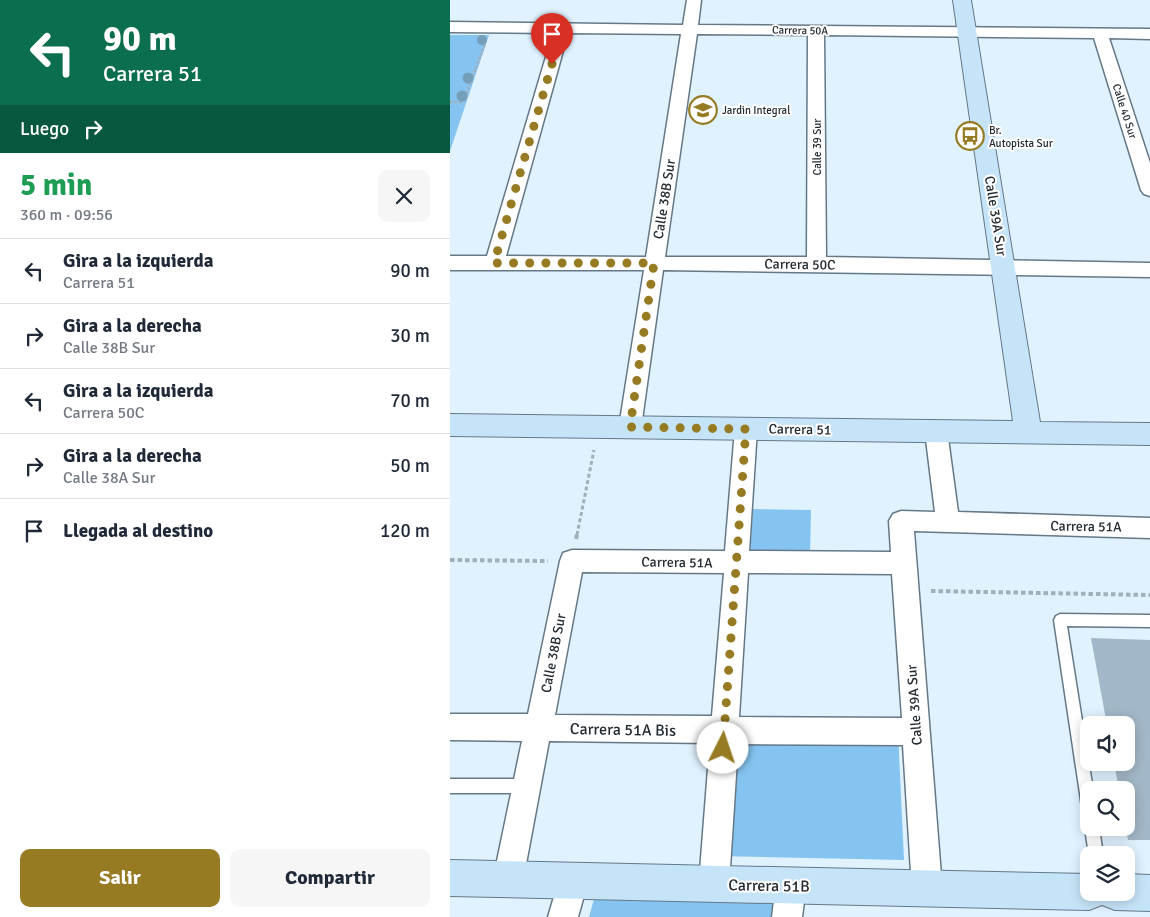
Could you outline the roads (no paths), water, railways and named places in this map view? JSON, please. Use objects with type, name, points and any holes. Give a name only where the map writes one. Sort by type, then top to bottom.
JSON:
[{"type":"street","name":"Calle 38B Sur","points":[[630,427],[694,0]]},
{"type":"street","name":"Calle 39A Sur","points":[[962,0],[1028,432]]},
{"type":"street","name":"Carrera 50A","points":[[450,27],[1150,34]]},
{"type":"street","points":[[494,263],[562,28]]},
{"type":"street","name":"Calle 39 Sur","points":[[816,30],[817,264]]},
{"type":"street","name":"Calle 40 Sur","points":[[1100,33],[1150,190]]},
{"type":"street","name":"Carrera 50C","points":[[450,263],[817,264],[1150,270]]},
{"type":"street","name":"Carrera 51","points":[[450,425],[1150,434]]},
{"type":"street","points":[[714,884],[746,429]]},
{"type":"street","points":[[936,431],[948,522]]},
{"type":"street","name":"Calle 39A Sur","points":[[901,521],[927,888]]},
{"type":"street","name":"Carrera 51A","points":[[901,521],[1150,528]]},
{"type":"street","name":"Calle 38B Sur","points":[[508,880],[572,561]]},
{"type":"street","name":"Carrera 51A","points":[[572,561],[904,564]]},
{"type":"street","name":"Carrera 51A Bis","points":[[450,727],[916,732]]},
{"type":"street","name":"Carrera 51B","points":[[450,878],[714,884],[789,901],[927,888],[1080,892]]},
{"type":"street","points":[[563,917],[573,881]]},
{"type":"street","points":[[1135,893],[1150,893]]},
{"type":"lane","points":[[1085,781],[1060,620],[1150,621]]},
{"type":"lane","points":[[450,786],[527,786]]},
{"type":"place","name":"Jardin Integral","points":[[703,110]]},
{"type":"place","name":"Br. Autopista Sur","points":[[970,136]]}]
